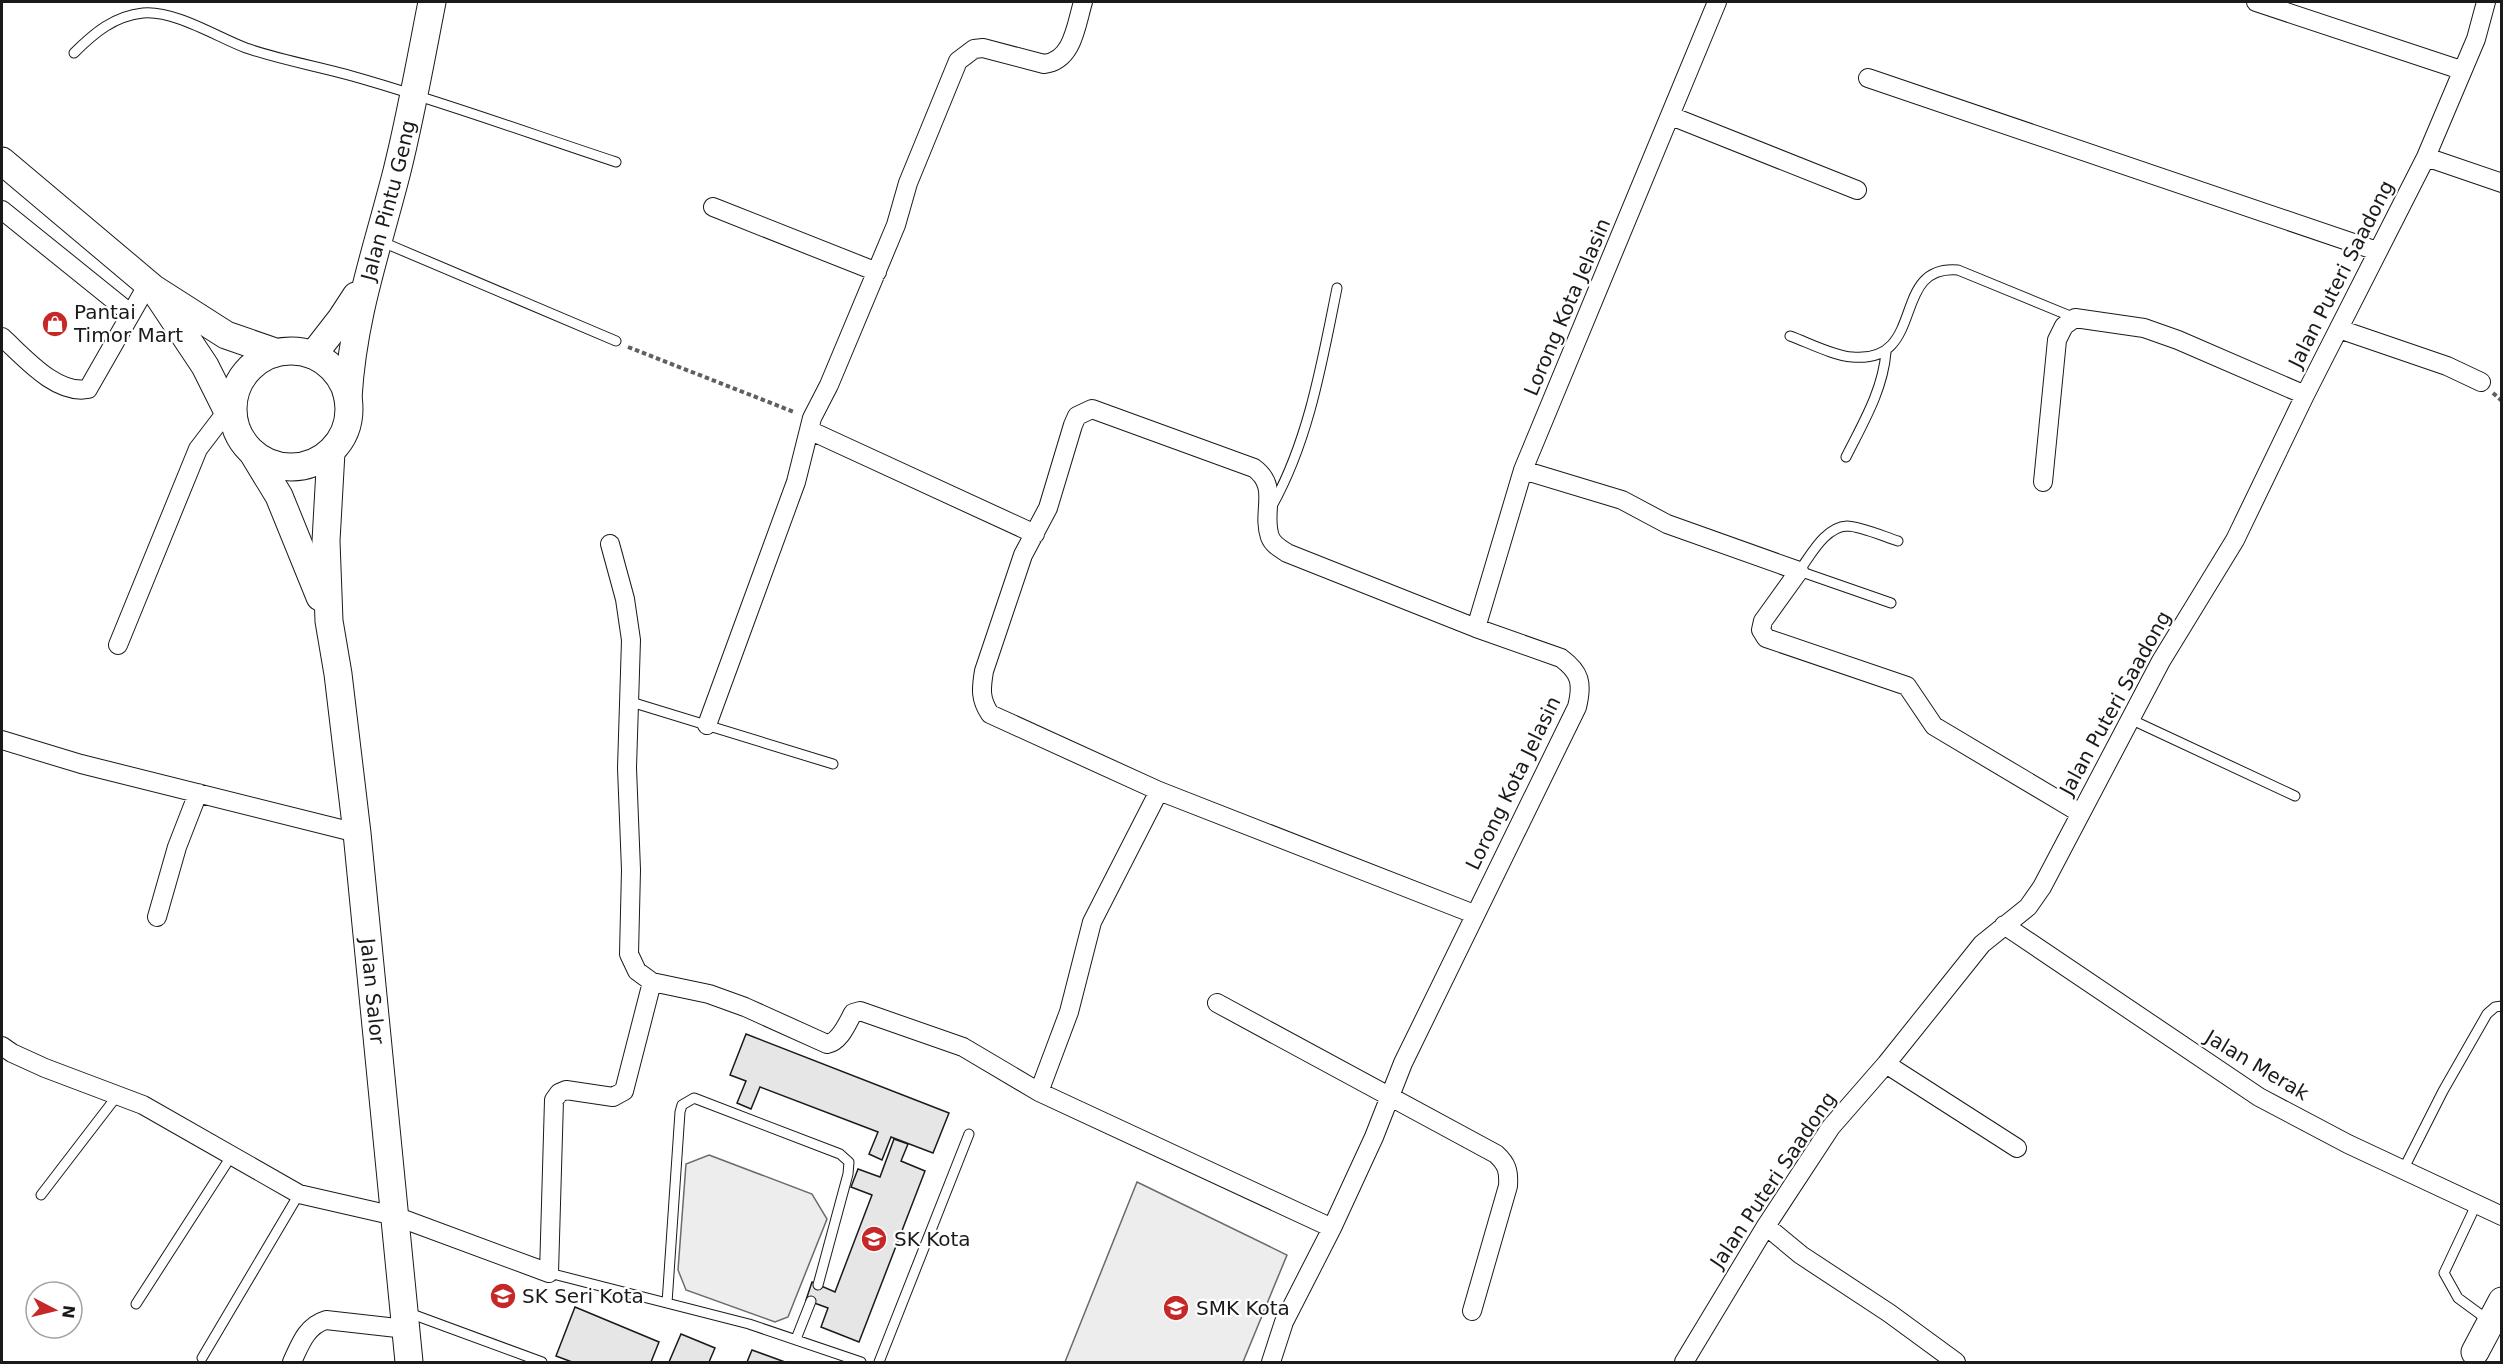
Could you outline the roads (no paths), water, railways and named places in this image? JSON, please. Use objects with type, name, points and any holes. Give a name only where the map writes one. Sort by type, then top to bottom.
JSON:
[{"type":"main road","name":"Jalan Pintu Geng","points":[[348,398],[355,327],[365,282],[397,170],[432,2]]},
{"type":"main road","points":[[2,163],[151,286],[226,335],[275,352]]},
{"type":"main road","points":[[313,355],[341,319],[365,282]]},
{"type":"main road","points":[[151,286],[205,366],[242,442],[254,455],[269,464],[302,467],[317,462],[331,452],[342,436],[348,418],[348,398],[342,380],[329,365],[313,355],[294,350],[275,352],[258,360],[245,373],[236,388],[231,418]]},
{"type":"main road","name":"Jalan Salor","points":[[331,452],[326,541],[329,621],[338,674],[357,834],[409,1362]]},
{"type":"main road","name":"Jalan Salor","points":[[254,455],[279,496],[301,545],[329,621]]},
{"type":"main road","points":[[2471,1357],[2498,1316]]},
{"type":"street","points":[[707,725],[796,482],[810,424],[877,272],[896,225],[908,183],[958,61],[974,49],[983,48],[1044,64],[1053,63],[1064,55],[1071,42],[1083,2]]},
{"type":"street","name":"Lorong Kota Jelasin","points":[[1270,1362],[1284,1322],[1332,1228],[1374,1137],[1403,1063],[1578,706],[1581,693],[1579,678],[1573,667],[1561,658],[1476,628],[1523,470],[1717,2]]},
{"type":"street","points":[[2256,2],[2461,70]]},
{"type":"street","name":"Jalan Puteri Saadong","points":[[1684,1362],[1766,1226],[1831,1127],[1886,1064],[1982,944],[2028,907],[2042,887],[2161,661],[2235,540],[2305,394],[2426,157],[2476,39],[2486,2]]},
{"type":"street","points":[[1868,78],[2377,251]]},
{"type":"street","points":[[1671,116],[1857,190]]},
{"type":"street","points":[[2426,157],[2502,183]]},
{"type":"street","points":[[713,207],[877,272]]},
{"type":"street","points":[[2,210],[131,314]]},
{"type":"street","points":[[2,337],[59,386],[73,390],[88,389],[93,384],[131,314],[151,286]]},
{"type":"street","points":[[2043,482],[2057,340],[2064,326],[2075,318],[2144,328],[2305,394]]},
{"type":"street","points":[[2340,329],[2447,366],[2481,382]]},
{"type":"street","points":[[1474,915],[1159,791],[990,714],[983,703],[980,691],[984,671],[1023,555],[1048,508],[1072,425],[1077,416],[1092,409],[1254,468],[1264,476],[1269,488],[1270,537],[1274,544],[1287,553],[1476,628]]},
{"type":"street","points":[[118,645],[198,449],[231,418]]},
{"type":"street","points":[[810,424],[1035,534]]},
{"type":"street","points":[[1523,470],[1622,500],[1666,524],[1799,571],[1763,621],[1761,630],[1766,638],[1907,686],[1934,726],[2080,813]]},
{"type":"street","points":[[610,544],[625,599],[631,640],[631,702],[627,768],[631,870],[629,954],[637,971],[652,982],[709,994],[745,1007],[827,1044],[833,1043],[838,1038],[853,1013],[866,1012],[963,1047],[1039,1092],[1332,1228]]},
{"type":"street","points":[[2,740],[81,764],[357,834]]},
{"type":"street","points":[[1039,1092],[1069,1012],[1092,922],[1159,791]]},
{"type":"street","points":[[158,917],[177,847],[198,793]]},
{"type":"street","name":"Jalan Merak","points":[[2004,925],[2259,1096],[2403,1170],[2502,1216]]},
{"type":"street","points":[[2,1046],[45,1068],[143,1105],[299,1194],[395,1216],[549,1273],[554,1100],[559,1093],[566,1090],[613,1097],[624,1091],[652,982]]},
{"type":"street","points":[[1217,1003],[1496,1154],[1506,1163],[1509,1174],[1508,1186],[1472,1311]]},
{"type":"street","points":[[1886,1064],[2017,1148]]},
{"type":"street","points":[[1766,1226],[1801,1255],[1889,1313],[1956,1362]]},
{"type":"street","points":[[291,1362],[307,1332],[315,1323],[326,1320],[405,1320]]},
{"type":"lane","points":[[74,53],[93,33],[116,20],[144,13],[169,16],[246,48],[304,66],[351,76],[616,162]]},
{"type":"lane","points":[[377,240],[616,341]]},
{"type":"lane","points":[[1790,336],[1851,357],[1886,352],[1896,341],[1921,283],[1933,273],[1944,269],[1958,270],[2075,318]]},
{"type":"lane","points":[[1268,514],[1288,477],[1318,382],[1337,288]]},
{"type":"lane","points":[[1846,457],[1874,401],[1885,367],[1886,352]]},
{"type":"lane","points":[[1891,603],[1799,571],[1821,541],[1833,531],[1847,526],[1898,541]]},
{"type":"lane","points":[[631,702],[833,764]]},
{"type":"lane","points":[[2130,719],[2295,796]]},
{"type":"lane","points":[[2403,1170],[2443,1091],[2487,1014],[2495,1007],[2502,1006]]},
{"type":"lane","points":[[41,1195],[117,1096]]},
{"type":"lane","points":[[667,1304],[680,1112],[682,1105],[694,1098],[840,1154],[849,1162],[848,1174],[818,1284]]},
{"type":"lane","points":[[879,1362],[969,1134]]},
{"type":"lane","points":[[136,1304],[232,1155]]},
{"type":"lane","points":[[202,1358],[299,1194]]},
{"type":"lane","points":[[2475,1205],[2444,1273],[2458,1298],[2498,1316]]},
{"type":"lane","points":[[549,1273],[749,1324],[861,1362]]},
{"type":"lane","points":[[796,1339],[811,1301]]},
{"type":"lane","points":[[405,1320],[542,1362]]},
{"type":"place","name":"Pantai Timor Mart","points":[[55,324]]},
{"type":"place","name":"SK Kota","points":[[874,1239]]},
{"type":"place","name":"SK Seri Kota","points":[[503,1296]]},
{"type":"place","name":"SMK Kota","points":[[1176,1308]]}]
